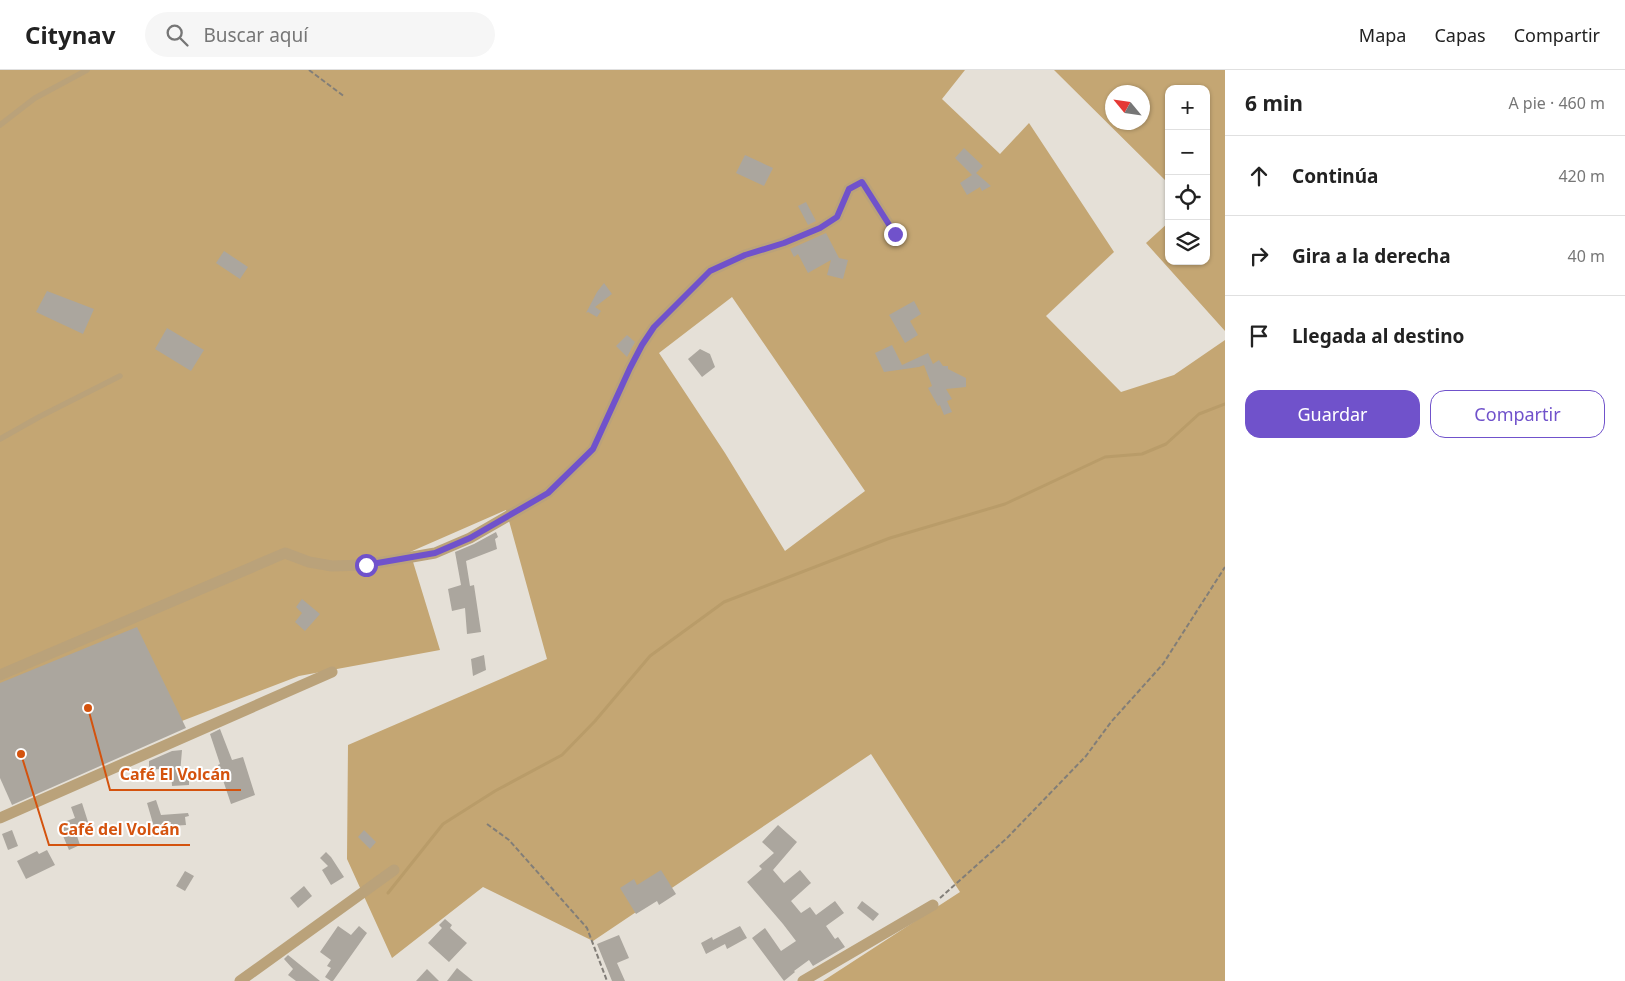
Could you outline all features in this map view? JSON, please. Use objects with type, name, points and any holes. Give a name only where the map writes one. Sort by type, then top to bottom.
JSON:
[{"type":"street","points":[[0,676],[284,554],[309,562],[332,566],[366,565],[435,553],[470,538],[548,493],[593,449],[642,345],[654,327],[710,271],[745,255],[784,243],[820,228],[837,217],[849,189],[862,182],[895,234]]},
{"type":"street","points":[[0,818],[332,672]]},
{"type":"street","points":[[240,981],[394,870]]},
{"type":"street","points":[[803,981],[933,905]]},
{"type":"lane","points":[[0,125],[35,98],[87,70]]},
{"type":"lane","points":[[0,439],[38,417],[120,376]]},
{"type":"path","points":[[309,70],[345,97]]},
{"type":"path","points":[[933,905],[1007,838],[1086,756],[1111,722],[1162,664],[1225,567]]},
{"type":"path","points":[[487,824],[509,840],[587,928],[607,981]]},
{"type":"shaded area","points":[[0,70],[965,70],[942,99],[1000,154],[1029,123],[1114,252],[1046,316],[1121,392],[1174,375],[1225,340],[1225,981],[823,981],[960,892],[871,754],[593,941],[483,887],[392,958],[347,859],[348,745],[547,659],[506,510],[410,552],[440,650],[299,676],[135,739],[0,719]],"holes":[[[732,297],[865,491],[785,551],[725,453],[659,353]]]},
{"type":"shaded area","points":[[1054,70],[1225,70],[1225,331],[1166,265],[1210,265],[1210,85],[1165,85],[1165,180],[1115,130],[1150,130],[1150,85],[1105,85],[1105,121]]},
{"type":"shaded area","points":[[1165,226],[1165,264],[1146,243]]},
{"type":"building","points":[[964,148],[983,166],[976,173],[991,186],[982,191],[980,187],[967,195],[960,183],[972,175],[955,158]]},
{"type":"building","points":[[745,155],[773,168],[764,186],[736,173]]},
{"type":"building","points":[[806,202],[816,221],[808,225],[798,206]]},
{"type":"building","points":[[826,233],[839,258],[848,260],[843,279],[827,275],[831,260],[808,273],[798,254],[794,257],[790,249]]},
{"type":"building","points":[[224,251],[248,267],[240,279],[216,263]]},
{"type":"building","points":[[604,283],[612,294],[595,307],[601,311],[597,317],[588,312],[586,313],[597,292]]},
{"type":"building","points":[[47,291],[94,309],[83,334],[36,312]]},
{"type":"building","points":[[914,301],[921,314],[910,321],[918,335],[905,343],[889,315]]},
{"type":"building","points":[[167,328],[204,350],[191,371],[155,349]]},
{"type":"building","points":[[627,335],[635,342],[627,357],[616,346]]},
{"type":"building","points":[[892,345],[902,365],[928,353],[933,364],[939,360],[943,366],[948,366],[948,369],[966,378],[966,387],[946,389],[952,399],[947,401],[952,412],[944,415],[940,405],[938,406],[928,388],[932,386],[924,365],[884,372],[875,353]]},
{"type":"building","points":[[700,349],[710,354],[715,367],[702,377],[688,359]]},
{"type":"building","points":[[496,532],[498,537],[495,539],[497,549],[466,561],[470,586],[474,585],[481,632],[467,634],[465,608],[452,611],[448,589],[461,585],[455,552]]},
{"type":"building","points":[[302,599],[320,614],[305,631],[295,622],[302,613],[296,607]]},
{"type":"building","points":[[137,627],[186,728],[12,805],[0,778],[0,683]]},
{"type":"building","points":[[484,655],[486,670],[473,676],[471,659]]},
{"type":"building","points":[[220,729],[232,760],[243,757],[255,795],[231,804],[210,734]]},
{"type":"building","points":[[182,750],[180,774],[189,773],[189,785],[172,786],[171,768],[149,770],[149,761],[172,751]]},
{"type":"building","points":[[156,800],[161,815],[188,813],[189,816],[185,817],[186,825],[171,826],[171,822],[154,827],[147,803]]},
{"type":"building","points":[[82,803],[89,825],[75,830],[80,845],[69,850],[58,824],[75,818],[71,807]]},
{"type":"building","points":[[778,825],[797,842],[773,870],[784,883],[800,870],[811,883],[791,901],[801,913],[810,907],[816,915],[835,901],[844,913],[826,926],[835,939],[838,937],[845,947],[813,966],[809,960],[784,981],[752,938],[765,928],[781,951],[796,941],[747,882],[762,869],[759,866],[774,853],[762,842]]},
{"type":"building","points":[[12,830],[18,846],[8,850],[2,834]]},
{"type":"building","points":[[364,830],[376,842],[370,849],[358,837]]},
{"type":"building","points":[[47,850],[55,865],[26,879],[17,861],[37,851],[39,854]]},
{"type":"building","points":[[326,852],[344,877],[331,885],[322,870],[328,866],[320,858]]},
{"type":"building","points":[[661,870],[676,894],[659,905],[657,901],[636,914],[620,888],[634,879],[637,885]]},
{"type":"building","points":[[185,871],[194,876],[185,891],[176,886]]},
{"type":"building","points":[[304,886],[312,896],[298,908],[290,898]]},
{"type":"building","points":[[862,901],[879,914],[873,921],[857,908]]},
{"type":"building","points":[[445,919],[452,925],[450,928],[467,943],[449,962],[428,943],[442,928],[439,925]]},
{"type":"building","points":[[338,926],[351,935],[359,926],[367,933],[333,981],[331,981],[325,977],[331,968],[327,966],[331,960],[320,952]]},
{"type":"building","points":[[740,926],[747,938],[727,949],[725,944],[706,954],[701,943],[712,937],[713,940]]},
{"type":"building","points":[[619,935],[629,958],[617,963],[625,981],[612,981],[597,944]]},
{"type":"building","points":[[288,955],[320,981],[296,981],[288,975],[293,969],[284,959]]},
{"type":"building","points":[[457,968],[473,981],[447,981]]},
{"type":"building","points":[[427,969],[439,981],[416,981]]},
{"type":"waterway","points":[[388,893],[443,824],[495,791],[562,755],[595,721],[650,656],[724,602],[890,538],[1005,504],[1105,457],[1142,454],[1166,444],[1199,414],[1225,404]]},
{"type":"place","name":"Café El Volcán","points":[[88,708]]},
{"type":"place","name":"Café del Volcán","points":[[21,754]]},
{"type":"route","points":[[366,565],[435,553],[470,538],[548,493],[593,449],[630,368],[654,327],[710,271],[745,255],[784,243],[820,228],[837,217],[849,189],[862,182],[895,234]]}]
